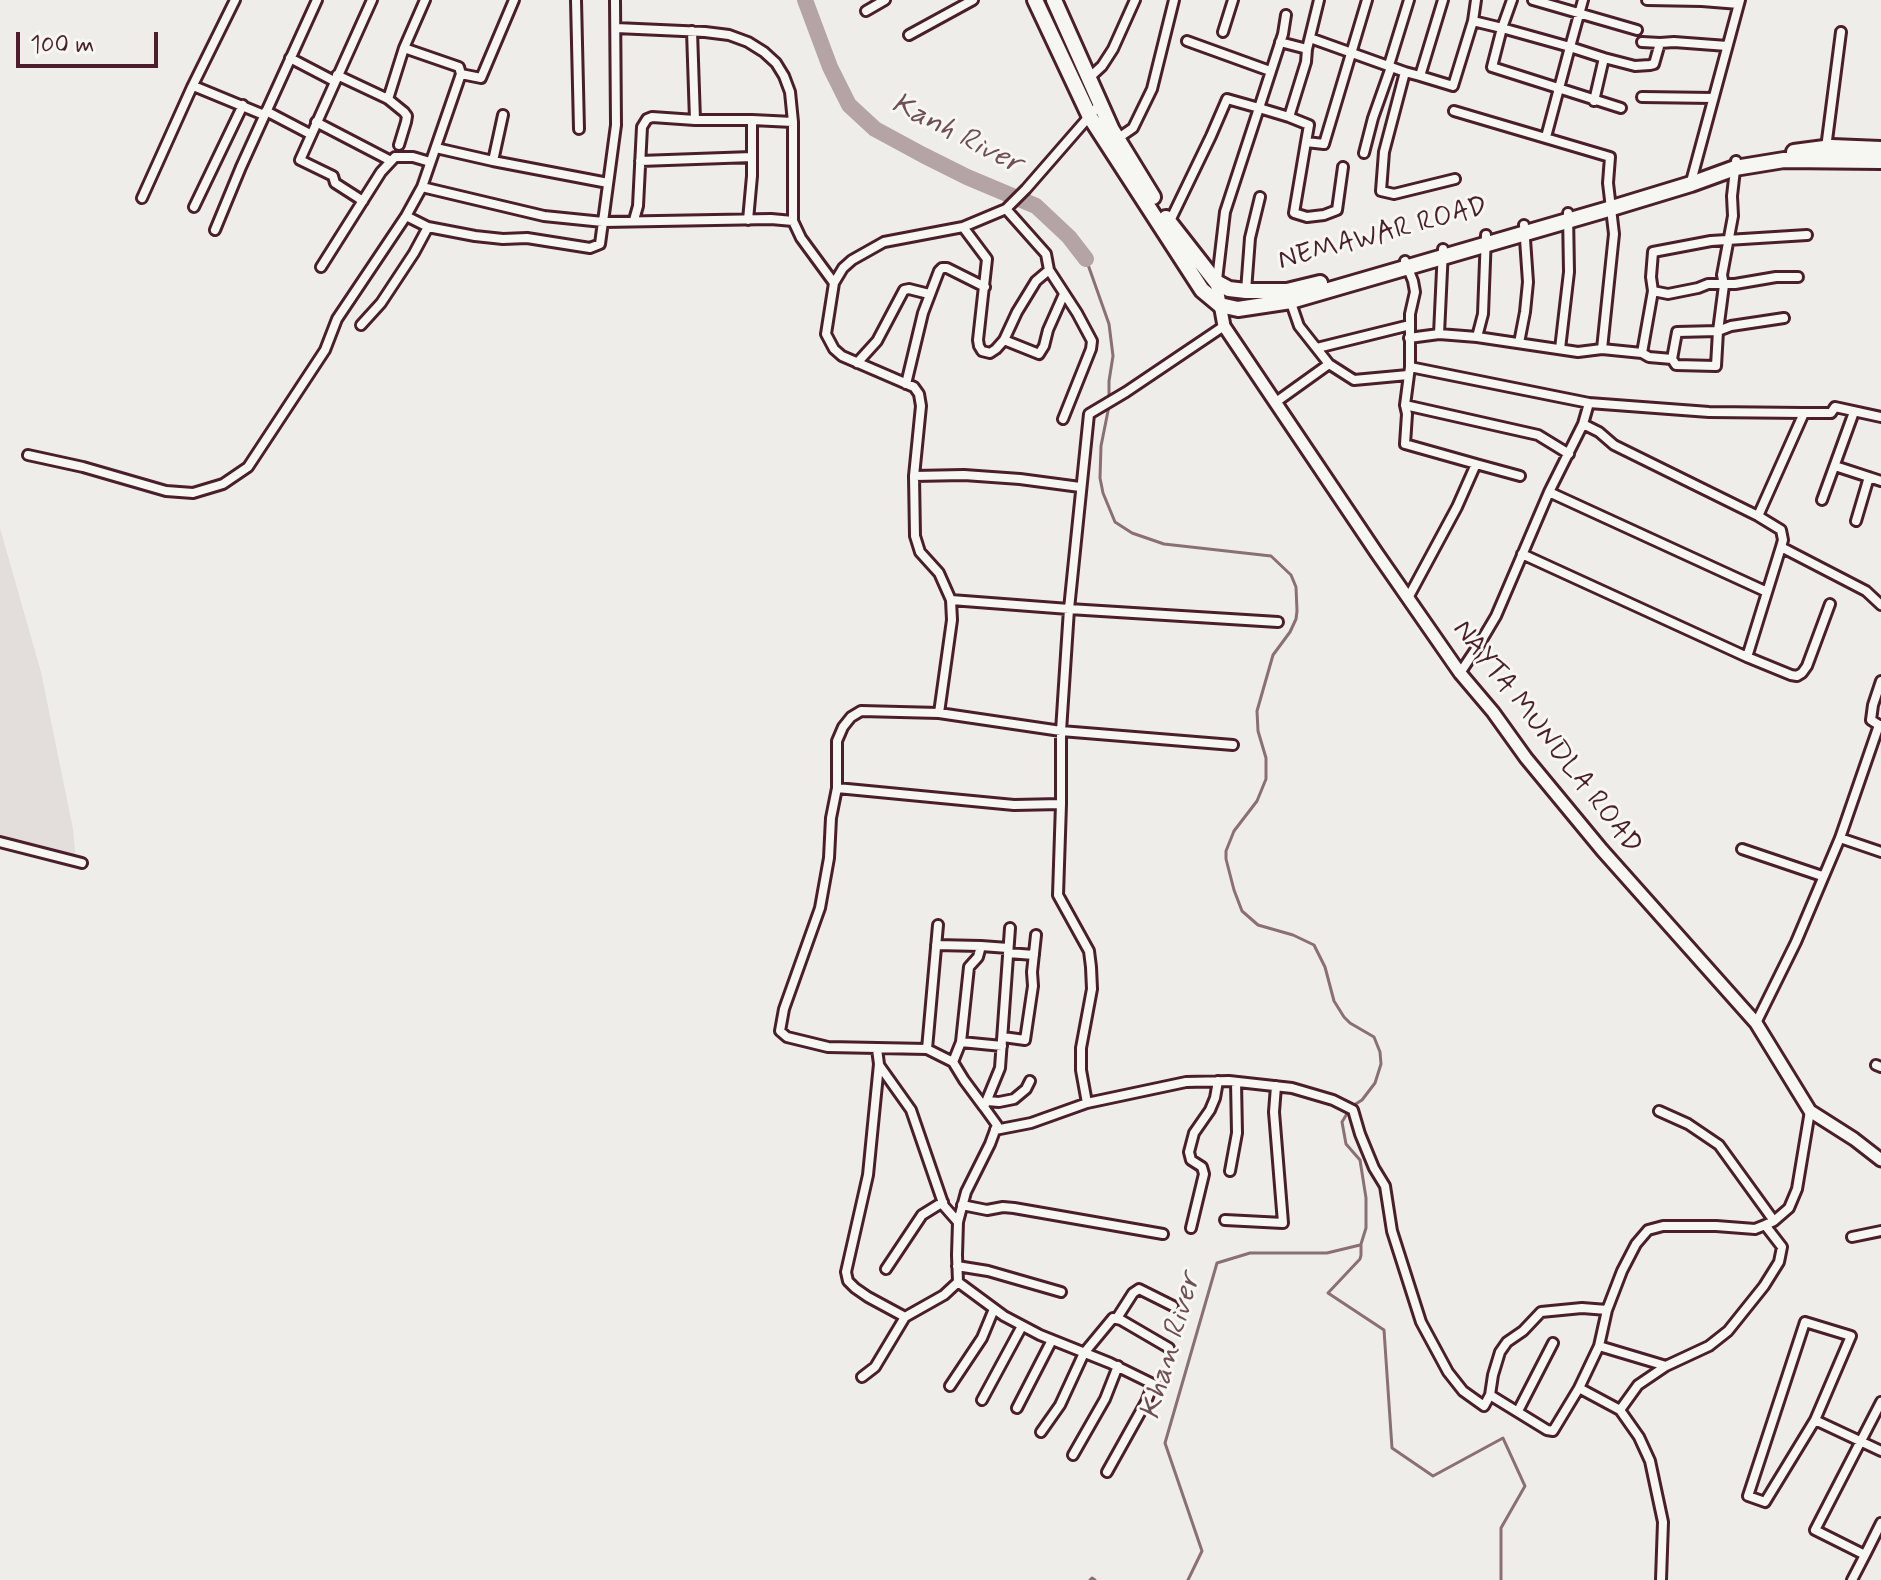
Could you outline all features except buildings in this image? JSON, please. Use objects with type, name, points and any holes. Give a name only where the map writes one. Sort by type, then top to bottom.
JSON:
[{"type":"highway","points":[[1035,0],[1090,117],[1202,290],[1220,305]]},
{"type":"highway","points":[[1054,0],[1117,139],[1169,223],[1216,282]]},
{"type":"highway","name":"NEMAWAR ROAD","points":[[1612,204],[1735,164],[1826,148],[1881,149]]},
{"type":"highway","name":"NEMAWAR ROAD","points":[[1220,305],[1238,309],[1406,264],[1568,216],[1691,184],[1735,164],[1784,160],[1881,161]]},
{"type":"highway","name":"NEMAWAR ROAD","points":[[1216,282],[1229,289],[1289,296]]},
{"type":"main road","name":"NAYTA MUNDLA ROAD","points":[[1216,282],[1224,326],[1460,673],[1602,850],[1756,1023],[1810,1111],[1881,1160]]},
{"type":"street","points":[[142,198],[235,0]]},
{"type":"street","points":[[215,230],[317,0]]},
{"type":"street","points":[[363,201],[335,183],[333,176],[300,160],[372,0]]},
{"type":"street","points":[[388,99],[404,48],[425,0]]},
{"type":"street","points":[[461,74],[481,78],[514,0]]},
{"type":"street","points":[[576,0],[579,129]]},
{"type":"street","points":[[406,216],[428,227],[475,236],[527,238],[590,248],[600,244],[616,125],[615,0]]},
{"type":"street","points":[[866,11],[885,0]]},
{"type":"street","points":[[909,35],[973,0]]},
{"type":"street","points":[[1089,78],[1113,49],[1135,0]]},
{"type":"street","points":[[1117,139],[1133,128],[1152,89],[1174,0]]},
{"type":"street","points":[[1223,32],[1233,0]]},
{"type":"street","points":[[1289,117],[1306,62],[1319,0]]},
{"type":"street","points":[[1306,142],[1324,144],[1367,0]]},
{"type":"street","points":[[1364,153],[1409,0]]},
{"type":"street","points":[[1420,76],[1443,0]]},
{"type":"street","points":[[1310,38],[1453,86],[1473,21],[1476,0]]},
{"type":"street","points":[[1512,0],[1492,67],[1621,108]]},
{"type":"street","points":[[1533,0],[1637,30]]},
{"type":"street","points":[[1546,137],[1583,0]]},
{"type":"street","points":[[1647,0],[1740,2],[1692,178]]},
{"type":"street","points":[[1216,282],[1225,212],[1286,15]]},
{"type":"street","points":[[1473,21],[1635,66],[1654,64],[1660,43]]},
{"type":"street","points":[[616,28],[729,35],[748,42],[776,63],[790,92],[795,225],[838,275]]},
{"type":"street","points":[[692,31],[695,120]]},
{"type":"street","points":[[1826,148],[1841,32]]},
{"type":"street","points":[[1187,41],[1270,71]]},
{"type":"street","points":[[1280,42],[1307,49]]},
{"type":"street","points":[[1642,42],[1727,46]]},
{"type":"street","points":[[28,455],[166,491],[193,493],[223,484],[248,467],[325,350],[337,319],[422,187],[461,74],[459,67],[404,48]]},
{"type":"street","points":[[290,58],[388,99],[407,116],[399,145]]},
{"type":"street","points":[[1594,101],[1604,58]]},
{"type":"street","points":[[1405,72],[1384,152],[1381,191],[1394,194],[1455,179]]},
{"type":"street","points":[[192,87],[265,113],[310,134]]},
{"type":"street","points":[[1642,97],[1713,98]]},
{"type":"street","points":[[1169,223],[1227,99],[1309,125],[1294,213],[1307,217],[1337,210],[1343,167]]},
{"type":"street","points":[[939,713],[952,620],[951,600],[939,573],[920,552],[915,536],[914,476],[921,406],[919,394],[914,387],[842,356],[834,349],[826,334],[838,275],[852,260],[884,242],[963,227],[1006,209],[1100,104]]},
{"type":"street","points":[[194,207],[243,105]]},
{"type":"street","points":[[1454,111],[1610,157],[1608,183],[1614,234],[1602,349]]},
{"type":"street","points":[[493,161],[503,115]]},
{"type":"street","points":[[634,220],[638,206],[642,127],[647,119],[793,122]]},
{"type":"street","points":[[748,220],[752,120]]},
{"type":"street","points":[[316,122],[391,161]]},
{"type":"street","points":[[436,148],[608,183]]},
{"type":"street","points":[[321,267],[381,172],[395,157],[413,157],[430,162]]},
{"type":"street","points":[[640,161],[752,157]]},
{"type":"street","points":[[1735,164],[1733,216],[1722,275],[1724,285],[1718,331],[1716,366],[1676,365],[1672,359],[1677,332],[1718,331],[1784,318]]},
{"type":"street","points":[[422,187],[544,216],[603,222],[748,220],[795,225]]},
{"type":"street","points":[[1246,291],[1250,238],[1260,197]]},
{"type":"street","points":[[1006,209],[1046,254],[1049,270],[1092,341],[1063,419]]},
{"type":"street","points":[[1560,349],[1569,272],[1568,216]]},
{"type":"street","points":[[361,325],[381,303],[428,227]]},
{"type":"street","points":[[963,227],[987,259],[978,340],[982,351],[993,353],[1004,340],[1036,281],[1049,270]]},
{"type":"street","points":[[1519,343],[1528,282],[1524,229]]},
{"type":"street","points":[[1642,353],[1653,291],[1653,252],[1711,241],[1807,235]]},
{"type":"street","points":[[1477,337],[1483,314],[1486,240]]},
{"type":"street","points":[[1439,334],[1443,253]]},
{"type":"street","points":[[1406,264],[1415,292],[1409,338],[1405,444],[1520,476]]},
{"type":"street","points":[[906,384],[929,294],[939,271],[947,268],[985,287]]},
{"type":"street","points":[[1653,291],[1668,294],[1708,284],[1798,277]]},
{"type":"street","points":[[857,363],[877,341],[904,290],[929,294]]},
{"type":"street","points":[[1004,340],[1039,354],[1064,294]]},
{"type":"street","points":[[1289,296],[1305,336],[1329,364],[1354,380],[1409,371],[1589,403],[1709,412],[1831,413],[1835,407],[1881,417]]},
{"type":"street","points":[[1317,348],[1410,325]]},
{"type":"street","points":[[1087,1103],[1081,1048],[1092,989],[1089,951],[1058,895],[1061,731],[1069,609],[1089,414],[1224,326]]},
{"type":"street","points":[[1409,338],[1439,334],[1477,337],[1578,352],[1602,349],[1672,359]]},
{"type":"street","points":[[1276,402],[1329,364]]},
{"type":"street","points":[[1460,673],[1496,616],[1549,492],[1583,424],[1589,403]]},
{"type":"street","points":[[1405,405],[1538,435],[1569,454]]},
{"type":"street","points":[[1822,500],[1854,412]]},
{"type":"street","points":[[1758,516],[1804,413]]},
{"type":"street","points":[[1583,424],[1614,445],[1781,530],[1783,540],[1747,657]]},
{"type":"street","points":[[1408,598],[1457,507],[1476,464]]},
{"type":"street","points":[[1835,466],[1881,481]]},
{"type":"street","points":[[914,476],[978,476],[1080,487]]},
{"type":"street","points":[[1856,521],[1869,477]]},
{"type":"street","points":[[1549,492],[1767,592]]},
{"type":"street","points":[[1781,547],[1856,585],[1881,605]]},
{"type":"street","points":[[1522,554],[1747,657],[1797,676],[1807,666],[1830,604]]},
{"type":"street","points":[[951,600],[1278,622]]},
{"type":"street","points":[[1756,1023],[1796,942],[1840,838],[1880,725],[1871,720],[1881,681]]},
{"type":"street","points":[[1107,1472],[1155,1385],[1022,1326],[958,1282],[958,1222],[962,1205],[997,1125],[986,1104],[964,1080],[953,1062],[927,1049],[828,1047],[787,1037],[780,1031],[784,1009],[820,908],[837,788],[837,741],[851,717],[861,711],[939,713],[1061,731],[1233,745]]},
{"type":"street","points":[[837,788],[1014,805],[1061,804]]},
{"type":"street","points":[[1840,838],[1881,852]]},
{"type":"street","points":[[0,842],[82,863]]},
{"type":"street","points":[[1742,849],[1822,876]]},
{"type":"street","points":[[927,1049],[938,925]]},
{"type":"street","points":[[986,1104],[1000,1068],[1010,928]]},
{"type":"street","points":[[961,1042],[1025,1040],[1036,935]]},
{"type":"street","points":[[936,945],[981,946],[1034,955]]},
{"type":"street","points":[[953,1062],[961,1042],[969,967],[978,957],[981,946]]},
{"type":"street","points":[[877,1049],[879,1064],[868,1175],[846,1272],[848,1281],[855,1288],[905,1317]]},
{"type":"street","points":[[879,1064],[911,1110],[944,1206],[958,1222]]},
{"type":"street","points":[[986,1104],[1014,1099],[1030,1081]]},
{"type":"street","points":[[1191,1228],[1204,1174],[1202,1167],[1191,1160],[1191,1141],[1210,1110],[1218,1081]]},
{"type":"street","points":[[995,1130],[1031,1123],[1087,1103],[1186,1082],[1236,1082],[1292,1088],[1333,1100],[1350,1109],[1374,1168],[1385,1186],[1392,1231],[1421,1322],[1448,1372],[1463,1391],[1484,1406],[1490,1395],[1500,1352],[1541,1312],[1582,1308],[1607,1310]]},
{"type":"street","points":[[1230,1171],[1237,1133],[1236,1082]]},
{"type":"street","points":[[1225,1220],[1283,1223],[1275,1127],[1276,1086]]},
{"type":"street","points":[[1620,1410],[1638,1385],[1666,1366],[1709,1346],[1728,1331],[1764,1286],[1779,1262],[1782,1247],[1773,1221],[1719,1145],[1688,1124],[1659,1111]]},
{"type":"street","points":[[1490,1395],[1553,1431],[1579,1388],[1599,1346],[1607,1310],[1636,1244],[1648,1230],[1663,1226],[1755,1229],[1773,1221],[1789,1208],[1797,1189],[1810,1111]]},
{"type":"street","points":[[886,1269],[922,1215],[943,1202]]},
{"type":"street","points":[[962,1205],[987,1210],[1014,1208],[1163,1234]]},
{"type":"street","points":[[1852,1237],[1881,1231]]},
{"type":"street","points":[[957,1266],[1012,1277],[1061,1292]]},
{"type":"street","points":[[862,1377],[875,1367],[905,1317],[944,1295],[958,1282]]},
{"type":"street","points":[[1041,1432],[1060,1405],[1084,1353],[1109,1322],[1117,1318],[1133,1293],[1139,1289],[1173,1306]]},
{"type":"street","points":[[950,1386],[982,1338],[994,1309]]},
{"type":"street","points":[[1117,1318],[1169,1348]]},
{"type":"street","points":[[1805,1322],[1851,1336],[1815,1420],[1765,1502],[1748,1496],[1805,1322]]},
{"type":"street","points":[[982,1400],[1022,1326]]},
{"type":"street","points":[[1017,1408],[1052,1340]]},
{"type":"street","points":[[1518,1411],[1553,1343]]},
{"type":"street","points":[[1599,1346],[1666,1366]]},
{"type":"street","points":[[1073,1455],[1105,1399],[1118,1366]]},
{"type":"street","points":[[1579,1388],[1620,1410],[1639,1437],[1650,1461],[1663,1522],[1661,1580]]},
{"type":"street","points":[[1865,1555],[1815,1530],[1881,1402]]},
{"type":"street","points":[[1815,1420],[1881,1451]]},
{"type":"street","points":[[1852,1580],[1881,1523]]},
{"type":"shaded area","points":[[0,528],[41,672],[73,829],[76,861],[0,841]]},
{"type":"waterway","name":"Kanh River","points":[[805,0],[830,67],[849,105],[875,129],[967,177],[1036,206],[1069,237],[1086,259]]},
{"type":"waterway","points":[[1086,259],[1109,324],[1113,356],[1109,399]]},
{"type":"waterway","points":[[1109,406],[1101,446],[1100,478],[1115,522],[1132,533],[1164,544],[1271,556],[1291,575],[1296,587],[1296,619],[1273,655],[1257,711],[1258,731],[1266,758],[1266,779],[1257,801],[1234,831],[1226,859],[1242,911],[1258,925],[1314,945],[1325,967],[1334,1001],[1350,1023],[1374,1037],[1380,1052],[1381,1064],[1375,1083],[1362,1100],[1351,1107],[1342,1122],[1346,1144],[1360,1160],[1366,1198],[1366,1228],[1361,1255],[1328,1293],[1384,1330],[1392,1448],[1433,1476],[1503,1438],[1525,1486],[1501,1528],[1501,1580]]},
{"type":"waterway","name":"Khan River","points":[[1188,1580],[1202,1551],[1165,1443],[1217,1263],[1250,1253],[1327,1253],[1360,1245]]},
{"type":"waterway","name":"Khan River","points":[[1090,1580],[1095,1580]]}]
